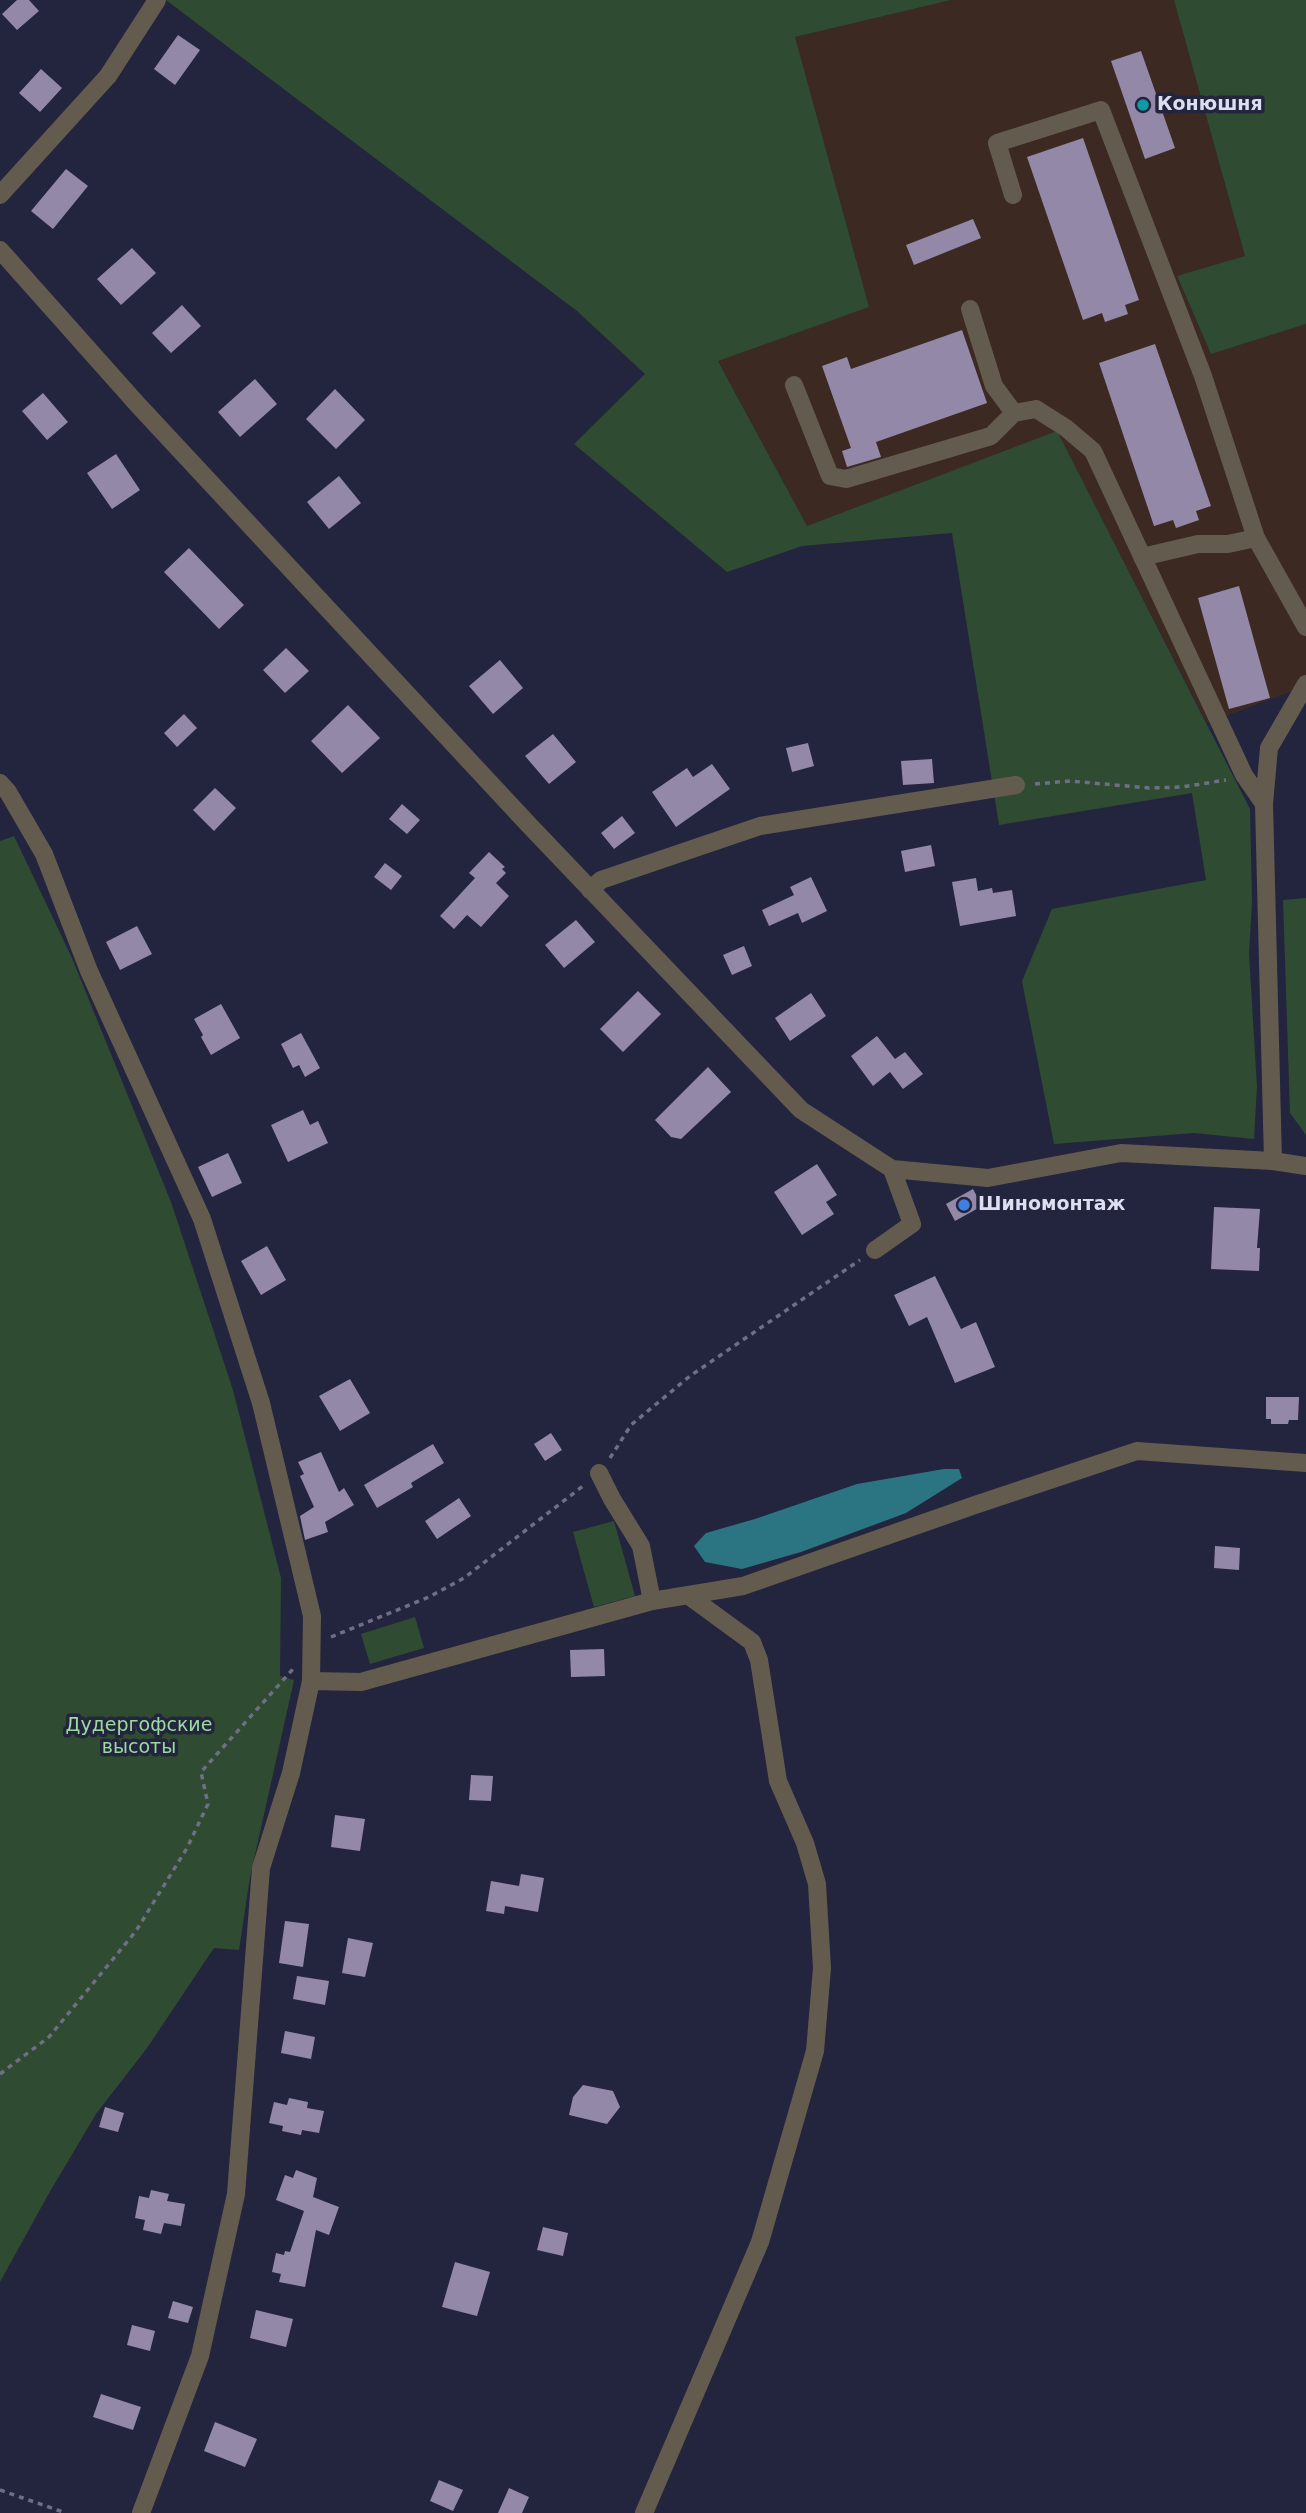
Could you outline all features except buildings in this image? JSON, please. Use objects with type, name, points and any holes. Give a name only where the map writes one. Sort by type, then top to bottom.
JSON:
[{"type":"street","points":[[0,195],[108,76],[157,0]]},
{"type":"street","points":[[1013,195],[997,144],[1101,110],[1203,376],[1256,538],[1306,627]]},
{"type":"street","points":[[0,250],[138,405],[590,890],[801,1110],[892,1169],[988,1178],[1121,1153],[1273,1161],[1306,1166]]},
{"type":"street","points":[[970,309],[994,386],[1014,413]]},
{"type":"street","points":[[794,384],[830,476],[846,479],[991,436],[1014,413],[1036,408],[1066,428],[1093,451],[1244,775],[1264,804]]},
{"type":"street","points":[[1142,556],[1198,544],[1228,544],[1256,538]]},
{"type":"street","points":[[1273,1161],[1264,804],[1269,748],[1306,684]]},
{"type":"street","points":[[0,783],[44,854],[89,971],[202,1219],[261,1403],[312,1616],[311,1681],[291,1773],[261,1868],[236,2194],[200,2356],[141,2513]]},
{"type":"street","points":[[590,890],[601,880],[760,826],[1016,785]]},
{"type":"street","points":[[875,1250],[912,1224],[892,1169]]},
{"type":"street","points":[[311,1681],[361,1682],[652,1601],[743,1586],[1137,1451],[1306,1463]]},
{"type":"street","points":[[599,1473],[641,1546],[652,1601]]},
{"type":"street","points":[[644,2513],[760,2242],[815,2051],[822,1968],[817,1884],[805,1843],[778,1781],[759,1660],[752,1642],[689,1596]]},
{"type":"path","points":[[1016,785],[1070,781],[1149,788],[1182,787],[1220,782],[1244,775]]},
{"type":"path","points":[[0,2074],[49,2037],[136,1931],[187,1848],[208,1804],[201,1772],[313,1647]]},
{"type":"path","points":[[0,2490],[66,2513]]},
{"type":"shaded area","points":[[951,0],[1174,0],[1245,256],[1177,277],[1211,354],[1306,324],[1306,686],[1207,723],[1057,432],[807,526],[718,360],[869,307],[795,37]]},
{"type":"shaded area","points":[[944,1469],[959,1469],[962,1478],[906,1513],[801,1552],[742,1569],[705,1562],[694,1546],[706,1533],[857,1484]]},
{"type":"green space","points":[[166,0],[951,0],[795,37],[869,307],[718,361],[807,526],[1057,431],[1250,809],[1252,902],[1249,954],[1257,1087],[1254,1139],[1194,1133],[1054,1144],[1022,981],[1052,909],[1206,880],[1192,793],[999,825],[952,533],[802,546],[727,572],[574,444],[645,374],[577,311]]},
{"type":"green space","points":[[1174,0],[1306,0],[1306,324],[1211,354],[1177,276],[1245,256]]},
{"type":"green space","name":"Дудергофские высоты","points":[[14,836],[72,958],[171,1202],[233,1390],[281,1578],[280,1676],[294,1680],[250,1877],[239,1950],[214,1948],[147,2048],[96,2114],[0,2282],[0,841]]},
{"type":"green space","points":[[1306,898],[1306,1135],[1290,1113],[1283,900]]},
{"type":"green space","points":[[614,1521],[635,1596],[594,1607],[573,1532]]},
{"type":"green space","points":[[415,1617],[424,1648],[370,1664],[361,1634]]},
{"type":"place","name":"Конюшня","points":[[1143,105]]},
{"type":"place","name":"Шиномонтаж","points":[[964,1205]]}]
